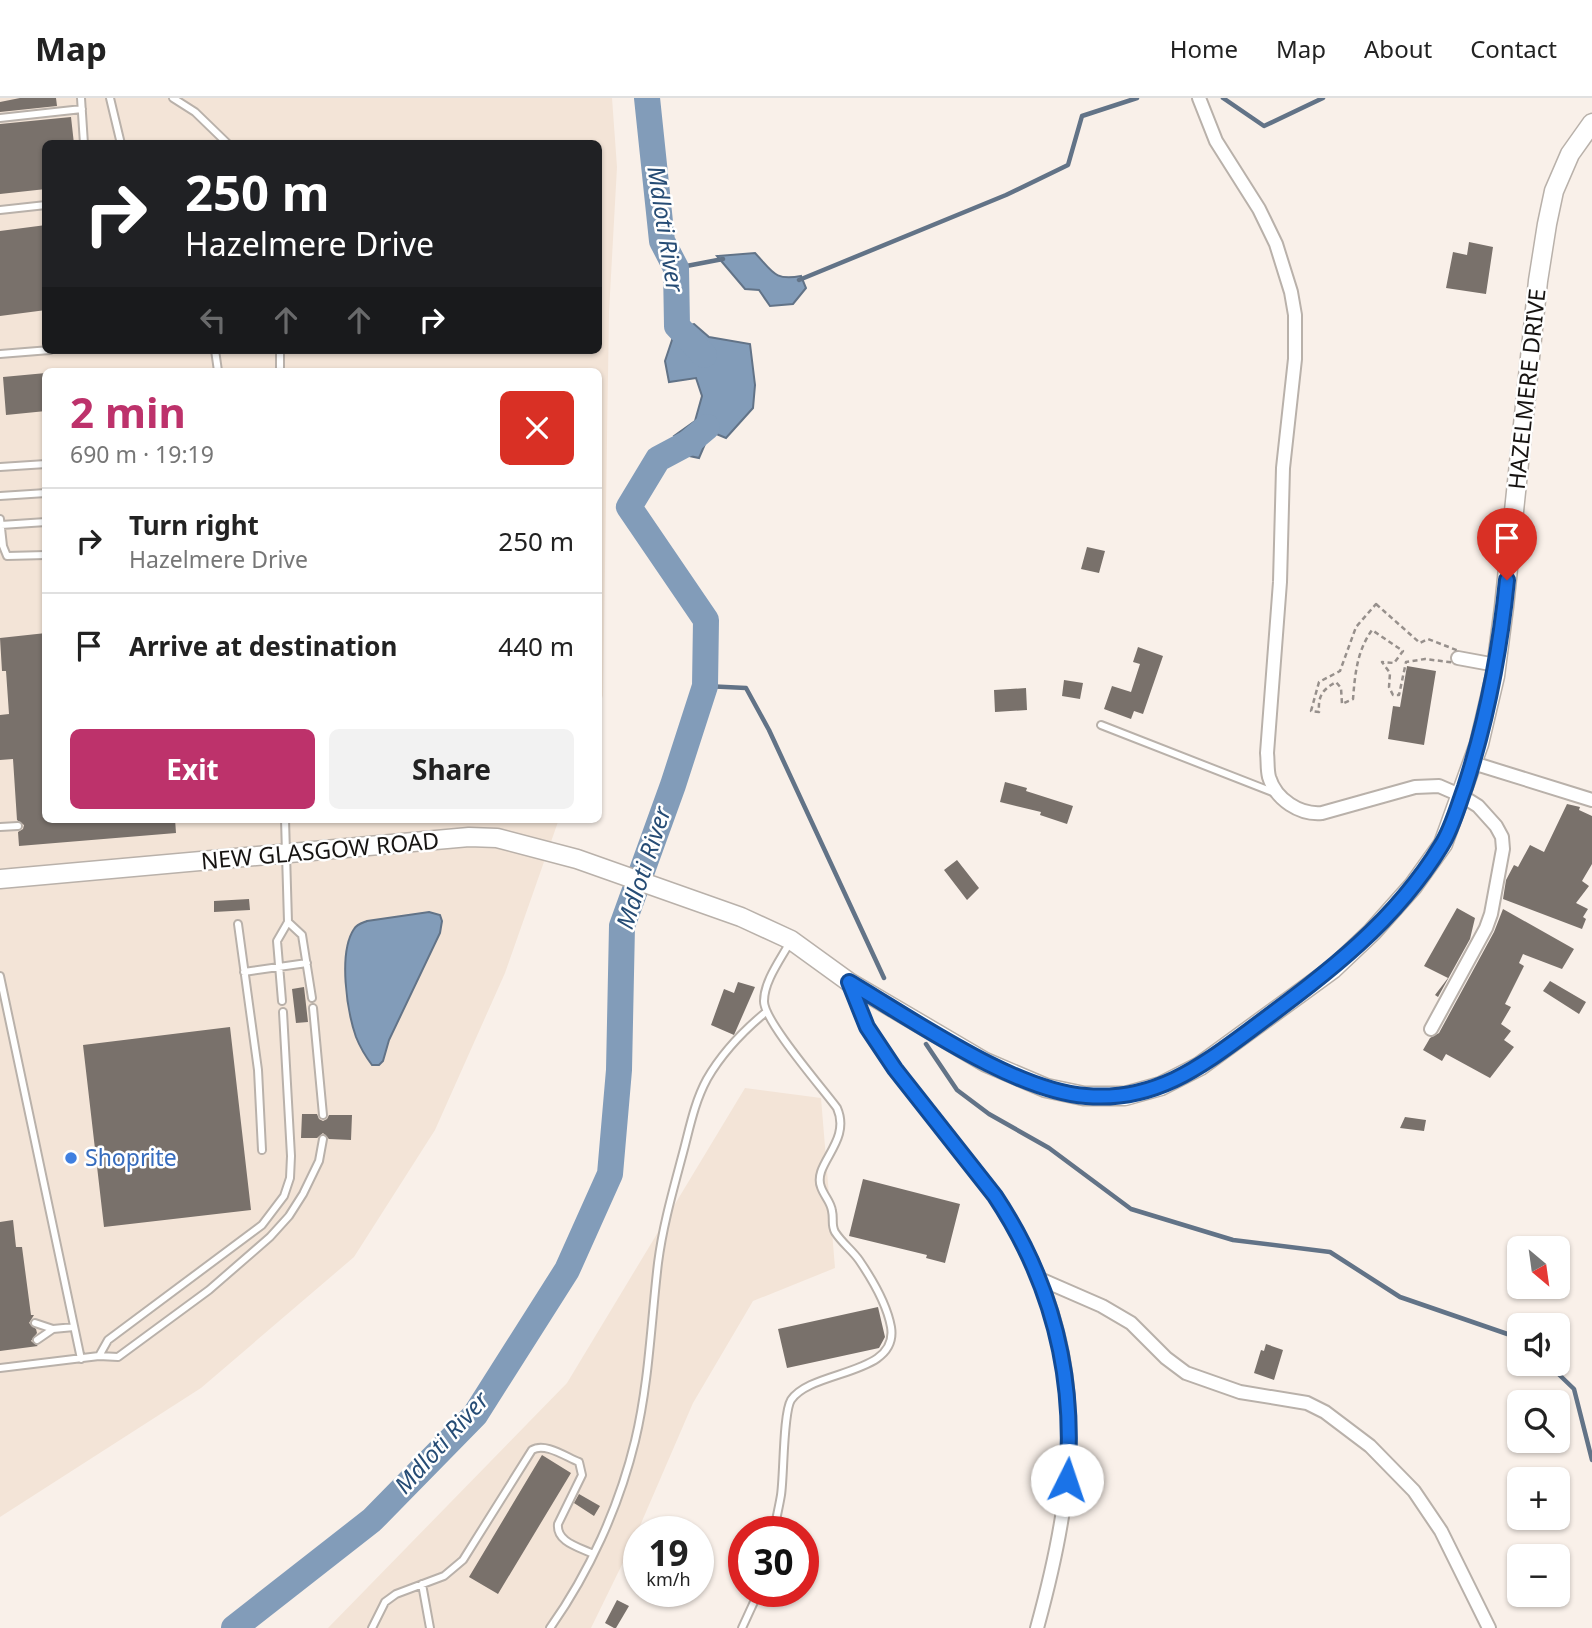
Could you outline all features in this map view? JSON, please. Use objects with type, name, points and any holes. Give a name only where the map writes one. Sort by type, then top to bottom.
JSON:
[{"type":"street","points":[[1199,98],[1216,141],[1259,209],[1276,244],[1295,315],[1295,359],[1283,468],[1280,582],[1267,753],[1269,778],[1293,808],[1308,814],[1322,813],[1415,787],[1439,786],[1462,796],[1490,817],[1502,837],[1503,849],[1494,903],[1486,928],[1431,1028]]},
{"type":"street","name":"HAZELMERE DRIVE","points":[[791,940],[849,982],[985,1062],[1046,1088],[1084,1096],[1125,1096],[1161,1086],[1200,1066],[1332,969],[1372,932],[1413,886],[1443,844],[1479,744],[1496,665],[1504,607],[1538,281],[1547,224],[1554,191],[1570,154],[1592,123]]},
{"type":"street","points":[[1458,658],[1496,665]]},
{"type":"street","points":[[1473,763],[1592,800]]},
{"type":"street","name":"NEW GLASGOW ROAD","points":[[0,879],[469,837],[511,841],[577,859],[741,917],[791,940]]},
{"type":"street","points":[[849,982],[867,1027],[895,1069],[995,1196],[1023,1242],[1040,1279],[1060,1343],[1069,1397],[1067,1480],[1055,1560],[1037,1628]]},
{"type":"street","points":[[1040,1279],[1102,1306],[1130,1323],[1166,1358],[1186,1373],[1240,1392],[1307,1403],[1325,1412],[1370,1446],[1414,1492],[1441,1531],[1489,1628]]},
{"type":"lane","points":[[81,98],[84,140]]},
{"type":"lane","points":[[110,98],[120,140]]},
{"type":"lane","points":[[173,98],[195,112],[224,140]]},
{"type":"lane","points":[[0,118],[82,109]]},
{"type":"lane","points":[[0,210],[42,205]]},
{"type":"lane","points":[[0,354],[42,351]]},
{"type":"lane","points":[[0,467],[42,464]]},
{"type":"lane","points":[[0,496],[42,493]]},
{"type":"lane","points":[[0,519],[7,556],[42,555]]},
{"type":"lane","points":[[1,525],[42,522]]},
{"type":"lane","points":[[1101,725],[1280,794]]},
{"type":"lane","points":[[282,1001],[277,942],[288,922],[285,823]]},
{"type":"lane","points":[[0,827],[18,826]]},
{"type":"lane","points":[[288,922],[302,935],[313,998]]},
{"type":"lane","points":[[238,924],[258,1070],[262,1150]]},
{"type":"lane","points":[[777,1516],[786,1445],[786,1414],[792,1400],[807,1385],[858,1368],[886,1353],[891,1341],[891,1328],[880,1297],[857,1258],[833,1228],[832,1209],[820,1185],[822,1169],[838,1138],[840,1115],[775,1028],[763,1002],[766,989],[791,940]]},
{"type":"lane","points":[[244,972],[307,963]]},
{"type":"lane","points":[[0,976],[80,1359]]},
{"type":"lane","points":[[313,1008],[323,1115]]},
{"type":"lane","points":[[99,1356],[108,1340],[262,1225],[284,1196],[290,1178],[291,1156],[282,1012]]},
{"type":"lane","points":[[550,1628],[609,1521],[635,1441],[645,1393],[658,1261],[670,1200],[696,1103],[724,1053],[766,1012]]},
{"type":"lane","points":[[0,1368],[99,1356],[118,1357],[209,1290],[271,1237],[303,1194],[319,1161],[323,1139]]},
{"type":"lane","points":[[35,1323],[53,1329],[74,1327]]},
{"type":"lane","points":[[37,1340],[53,1329]]},
{"type":"lane","points":[[372,1628],[386,1602],[396,1594],[444,1576],[463,1560],[532,1450],[540,1446],[579,1462],[582,1475],[557,1531],[561,1537],[593,1554]]},
{"type":"lane","points":[[422,1584],[430,1628]]},
{"type":"lane","points":[[743,1628],[752,1607]]},
{"type":"path","points":[[1376,604],[1420,643],[1428,639],[1459,651],[1458,658],[1457,663],[1425,659],[1406,662],[1399,695],[1393,695],[1389,687],[1390,673],[1382,662],[1394,663],[1403,651],[1372,630],[1363,643],[1356,669],[1353,699],[1342,704],[1342,688],[1336,682],[1324,689],[1318,700],[1319,712],[1311,711],[1319,682],[1340,671],[1356,627],[1376,604]]},
{"type":"shaded area","points":[[0,98],[612,98],[617,167],[609,312],[602,698],[602,368],[42,368],[42,823],[558,823],[505,973],[435,1130],[354,1257],[201,1388],[0,1517]]},
{"type":"shaded area","points":[[745,1088],[821,1098],[835,1268],[753,1301],[693,1403],[644,1516],[623,1516],[623,1562],[591,1628],[328,1628],[567,1383]]},
{"type":"water","points":[[755,253],[779,276],[801,276],[806,288],[793,304],[770,306],[759,290],[745,289],[717,256]]},
{"type":"water","points":[[694,324],[709,337],[750,344],[755,385],[753,408],[726,438],[714,433],[708,437],[699,458],[685,455],[674,436],[695,421],[702,396],[696,378],[669,382],[665,361],[676,328]]},
{"type":"water","points":[[429,912],[440,915],[440,933],[389,1040],[383,1061],[379,1065],[372,1065],[358,1041],[350,1013],[345,967],[349,939],[355,927],[367,921]]},
{"type":"building","points":[[20,98],[56,98],[57,106],[0,112],[0,102]]},
{"type":"building","points":[[71,117],[74,140],[42,140],[42,189],[0,194],[0,124]]},
{"type":"building","points":[[42,226],[42,311],[0,316],[0,231]]},
{"type":"building","points":[[1469,242],[1493,247],[1486,294],[1446,288],[1453,252],[1467,255]]},
{"type":"building","points":[[42,373],[42,411],[6,415],[3,377]]},
{"type":"building","points":[[1087,547],[1105,551],[1099,573],[1081,569]]},
{"type":"building","points":[[42,633],[42,823],[175,823],[176,833],[19,846],[18,832],[24,825],[17,820],[13,759],[0,760],[0,715],[9,714],[0,638]]},
{"type":"building","points":[[1138,647],[1163,656],[1143,714],[1134,711],[1131,719],[1104,709],[1112,686],[1131,692],[1140,664],[1133,662]]},
{"type":"building","points":[[1407,666],[1436,671],[1424,745],[1388,739],[1393,706],[1400,707]]},
{"type":"building","points":[[1064,680],[1083,683],[1080,699],[1062,696]]},
{"type":"building","points":[[1026,688],[1027,710],[995,712],[994,690]]},
{"type":"building","points":[[1005,782],[1073,806],[1067,824],[1040,815],[1041,812],[1000,802]]},
{"type":"building","points":[[1567,804],[1580,807],[1579,810],[1592,816],[1592,864],[1582,881],[1589,886],[1576,903],[1588,909],[1583,917],[1586,919],[1582,929],[1503,899],[1506,880],[1514,865],[1518,867],[1530,845],[1544,852]]},
{"type":"building","points":[[957,860],[979,888],[967,900],[944,870]]},
{"type":"building","points":[[249,899],[250,910],[214,912],[214,901]]},
{"type":"building","points":[[1457,908],[1475,918],[1470,939],[1438,997],[1435,995],[1448,978],[1424,966]]},
{"type":"building","points":[[1503,909],[1574,949],[1562,969],[1523,954],[1519,963],[1524,966],[1505,1004],[1511,1007],[1501,1024],[1511,1031],[1504,1040],[1514,1047],[1490,1078],[1446,1054],[1442,1061],[1423,1050],[1430,1038],[1439,1033],[1494,932]]},
{"type":"building","points":[[1550,981],[1586,1002],[1579,1014],[1543,991]]},
{"type":"building","points":[[738,982],[755,987],[734,1035],[711,1025],[724,989],[734,993]]},
{"type":"building","points":[[304,987],[308,1022],[296,1023],[292,989]]},
{"type":"building","points":[[230,1027],[251,1210],[104,1227],[83,1045]]},
{"type":"building","points":[[302,1114],[317,1114],[323,1121],[329,1115],[352,1115],[351,1140],[329,1139],[323,1133],[317,1138],[301,1138]]},
{"type":"building","points":[[1405,1117],[1426,1120],[1424,1131],[1400,1128]]},
{"type":"building","points":[[863,1179],[960,1204],[945,1263],[926,1258],[927,1255],[849,1236]]},
{"type":"building","points":[[13,1220],[16,1247],[22,1247],[31,1315],[34,1315],[29,1323],[37,1333],[31,1341],[38,1346],[0,1351],[0,1222]]},
{"type":"building","points":[[878,1307],[885,1337],[879,1348],[787,1368],[778,1329]]},
{"type":"building","points":[[1266,1344],[1283,1350],[1274,1380],[1254,1373],[1261,1350],[1264,1351]]},
{"type":"building","points":[[542,1455],[571,1473],[498,1594],[469,1577]]},
{"type":"building","points":[[579,1494],[600,1506],[594,1516],[574,1503]]},
{"type":"building","points":[[617,1600],[623,1603],[623,1607],[628,1607],[616,1628],[605,1623]]},
{"type":"waterway","name":"Mdloti River","points":[[647,98],[662,241],[676,268],[677,326],[704,355]]},
{"type":"waterway","points":[[799,280],[1006,195],[1068,165],[1082,116],[1137,98]]},
{"type":"waterway","points":[[1223,98],[1264,126],[1323,98]]},
{"type":"waterway","points":[[676,268],[723,259]]},
{"type":"waterway","name":"Mdloti River","points":[[234,1628],[372,1520],[475,1415],[567,1270],[610,1174],[619,1070],[622,926],[673,785],[705,686],[706,620],[629,507],[658,459],[688,443],[707,427]]},
{"type":"waterway","points":[[705,686],[746,688],[769,730],[884,978]]},
{"type":"waterway","points":[[926,1044],[957,1090],[989,1114],[1049,1148],[1131,1209],[1233,1240],[1330,1252],[1400,1297],[1507,1334]]},
{"type":"waterway","points":[[1560,1376],[1574,1389],[1592,1460]]},
{"type":"place","name":"Shoprite","points":[[71,1158]]},
{"type":"route","points":[[1067,1480],[1070,1425],[1065,1370],[1053,1317],[1035,1266],[995,1196],[895,1069],[867,1027],[849,982],[985,1062],[1046,1088],[1084,1096],[1125,1096],[1161,1086],[1200,1066],[1332,969],[1372,932],[1413,886],[1443,844],[1479,744],[1495,676],[1507,580]]}]
